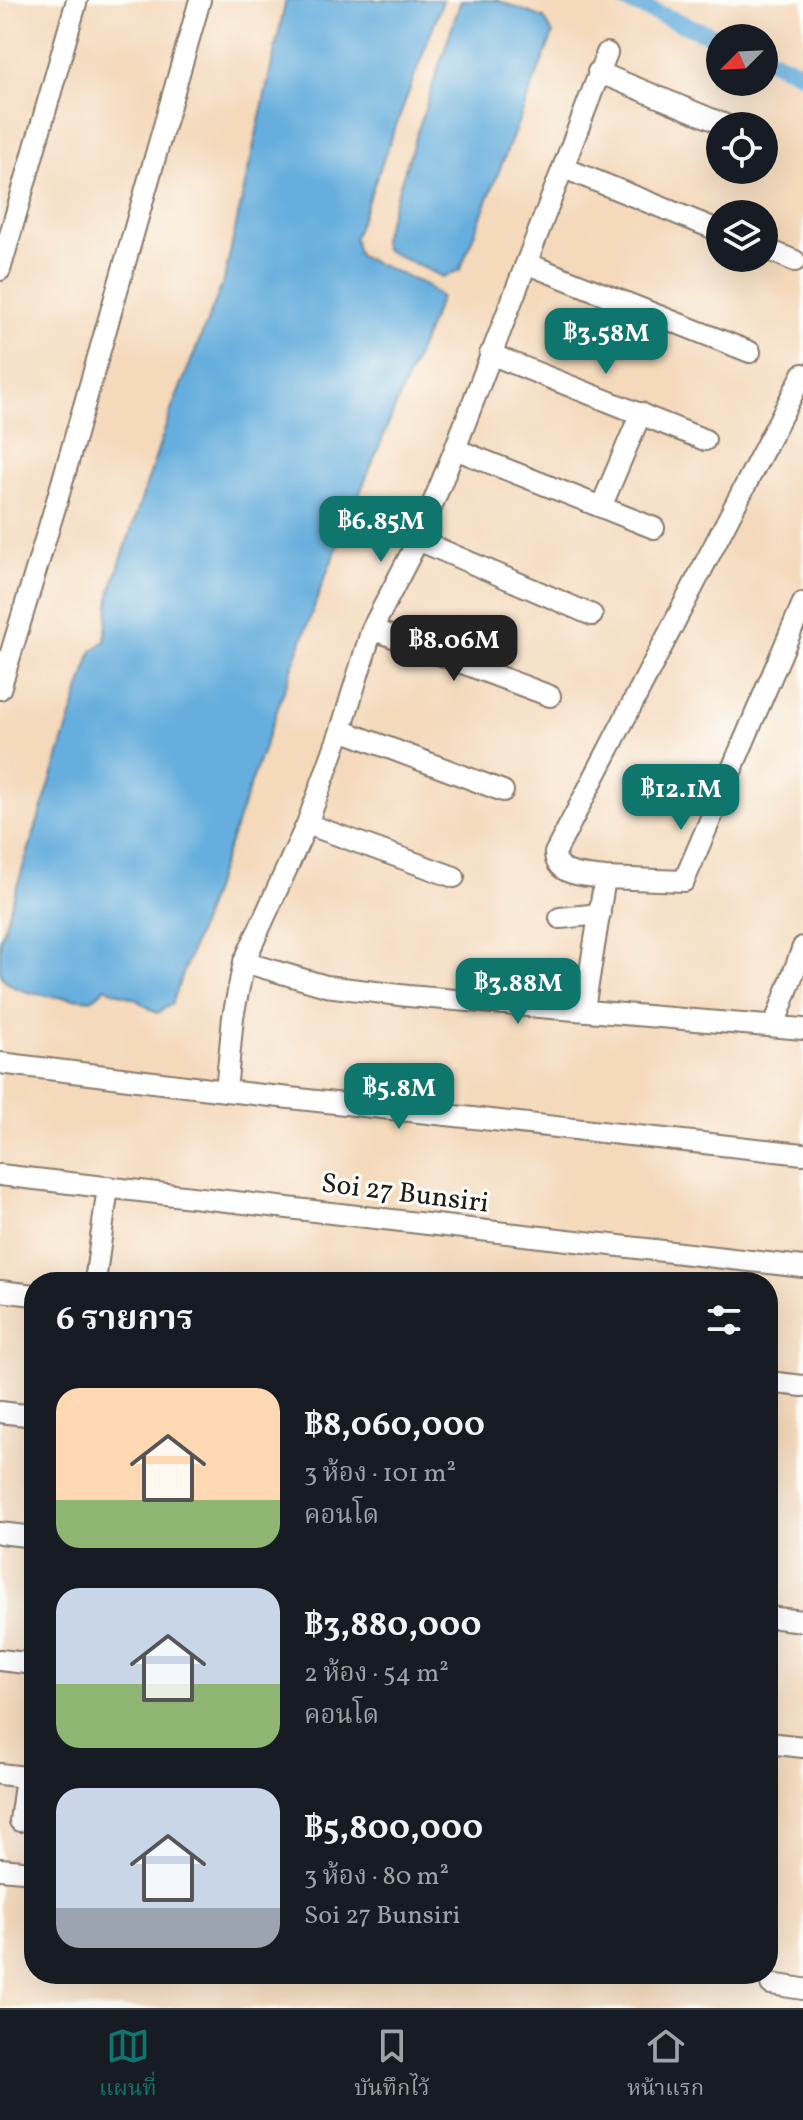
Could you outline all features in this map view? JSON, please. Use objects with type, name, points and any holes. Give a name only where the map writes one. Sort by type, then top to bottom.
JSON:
[{"type":"street","points":[[0,270],[77,0]]},
{"type":"street","points":[[0,689],[200,0]]},
{"type":"street","points":[[226,1091],[233,1017],[244,962],[307,824],[341,730],[372,629],[418,540],[455,449],[528,264],[602,62],[706,115]]},
{"type":"street","points":[[564,168],[706,225]]},
{"type":"street","points":[[778,254],[795,261]]},
{"type":"street","points":[[528,264],[750,352]]},
{"type":"street","points":[[490,354],[705,440]]},
{"type":"street","points":[[803,374],[555,853],[557,865],[563,870],[605,878],[684,881],[803,603]]},
{"type":"street","points":[[601,507],[641,413]]},
{"type":"street","points":[[455,449],[654,528]]},
{"type":"street","points":[[418,540],[592,615]]},
{"type":"street","points":[[372,629],[550,696]]},
{"type":"street","points":[[341,730],[503,791]]},
{"type":"street","points":[[307,824],[454,877]]},
{"type":"street","points":[[584,1009],[605,878]]},
{"type":"street","points":[[560,918],[600,914]]},
{"type":"street","points":[[774,1026],[803,947]]},
{"type":"street","points":[[244,962],[326,986],[408,996],[803,1029]]},
{"type":"street","points":[[0,1063],[803,1154]]},
{"type":"street","name":"Soi 27 Bunsiri","points":[[0,1175],[803,1267]]},
{"type":"street","points":[[96,1272],[108,1187]]},
{"type":"street","points":[[0,1291],[24,1294]]},
{"type":"street","points":[[778,1383],[803,1386]]},
{"type":"street","points":[[0,1412],[24,1415]]},
{"type":"street","points":[[0,1533],[24,1536]]},
{"type":"street","points":[[778,1618],[803,1621]]},
{"type":"street","points":[[0,1660],[24,1663]]},
{"type":"street","points":[[778,1744],[803,1747]]},
{"type":"street","points":[[0,1774],[24,1777]]},
{"type":"street","points":[[20,1821],[24,1804]]},
{"type":"street","points":[[0,1869],[24,1871]]},
{"type":"street","points":[[771,1984],[803,1989]]},
{"type":"water","points":[[286,0],[443,0],[354,238],[359,256],[426,285],[441,297],[323,582],[172,1004],[157,1013],[135,999],[106,988],[91,1000],[25,991],[5,980],[0,971],[0,940],[92,651],[105,641],[111,590],[172,408],[224,280]]},
{"type":"water","points":[[461,0],[496,0],[544,18],[553,34],[460,270],[443,277],[385,250],[382,239]]},
{"type":"waterway","points":[[625,0],[706,33]]},
{"type":"waterway","points":[[778,63],[803,74]]}]
